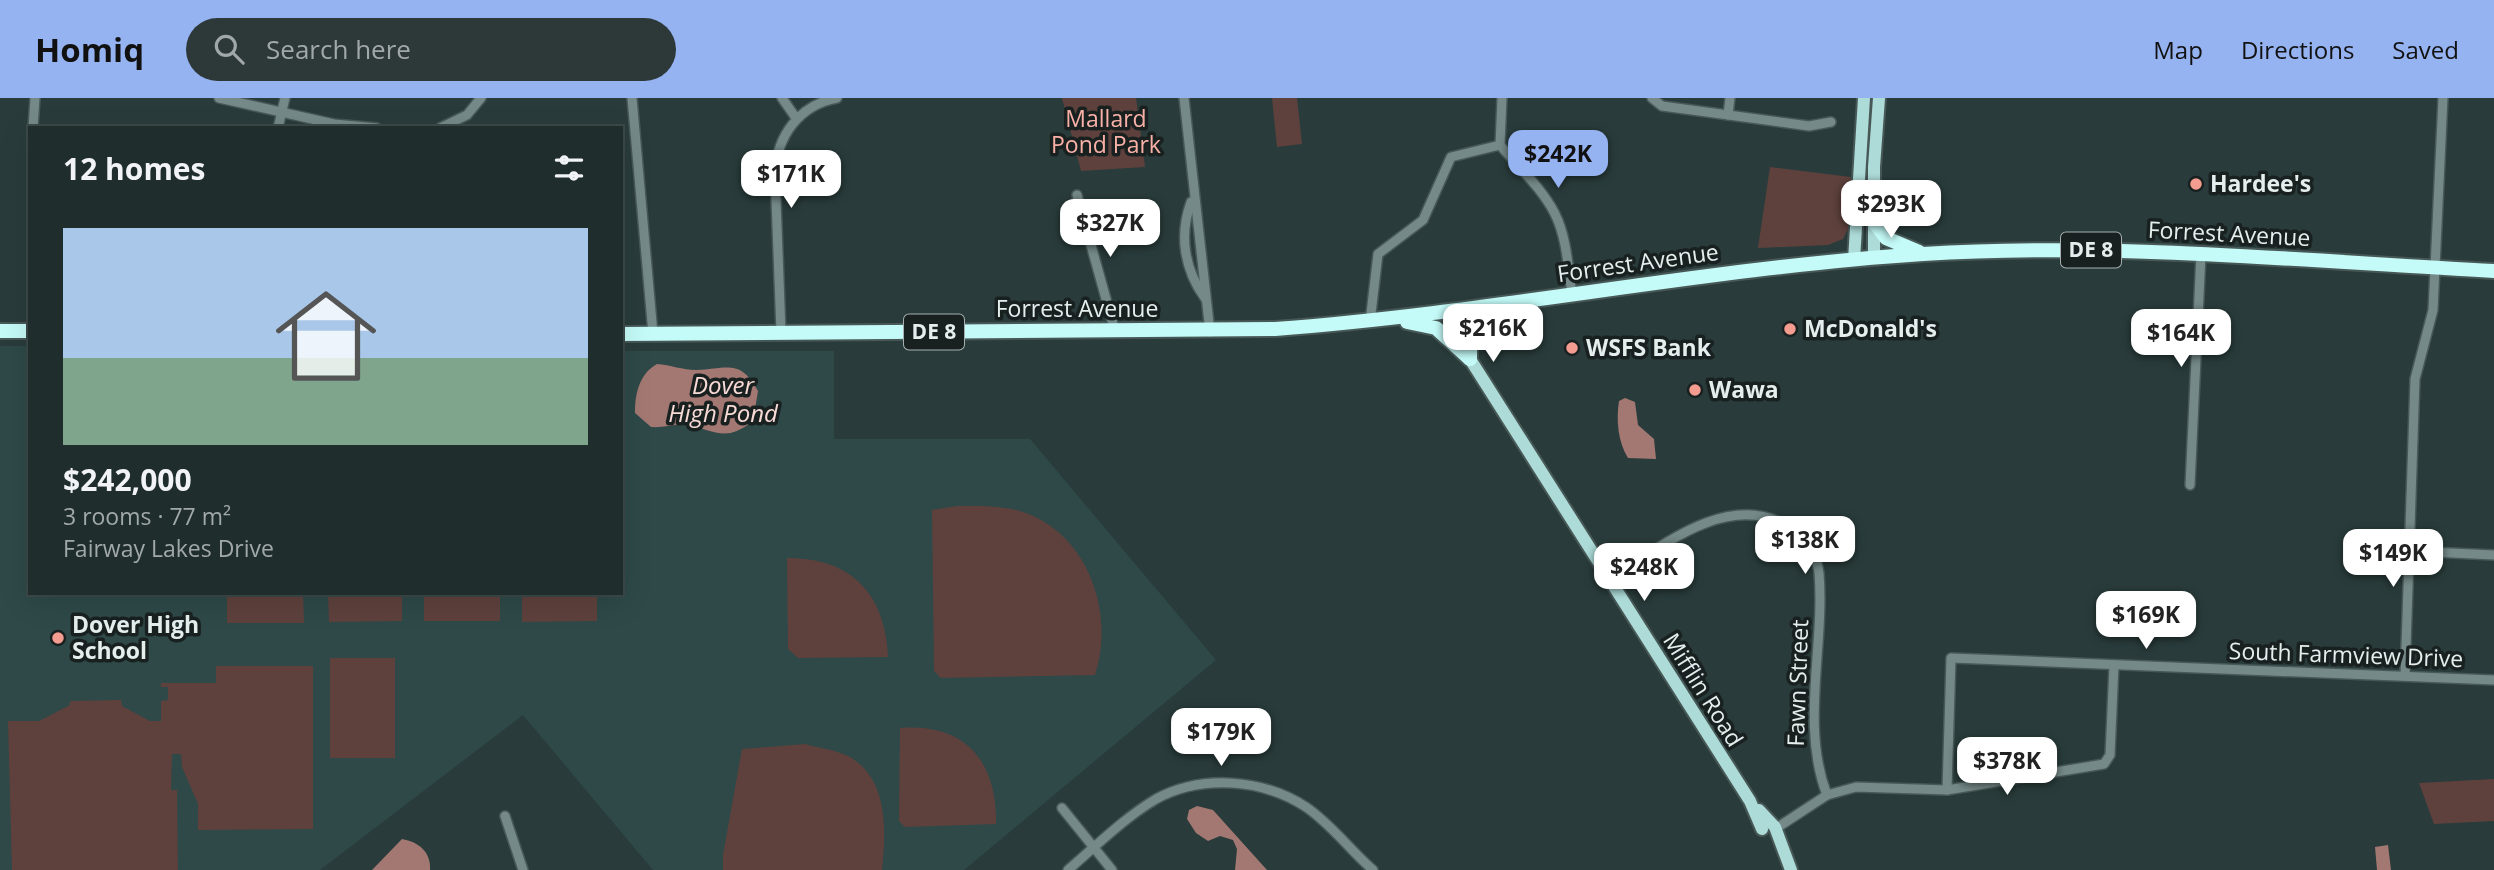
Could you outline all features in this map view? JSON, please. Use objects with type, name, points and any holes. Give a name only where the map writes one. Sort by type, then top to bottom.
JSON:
[{"type":"highway","points":[[1874,222],[1886,238],[1924,254]]},
{"type":"highway","name":"Forrest Avenue","points":[[623,334],[1210,331],[1370,322],[1769,268],[1924,254],[2062,250],[2201,254],[2494,271]]},
{"type":"highway","points":[[1469,359],[1474,324],[1484,313],[1501,304]]},
{"type":"highway","points":[[1388,320],[1436,328],[1469,359]]},
{"type":"highway","points":[[0,331],[28,331]]},
{"type":"main road","points":[[1854,260],[1864,98]]},
{"type":"main road","points":[[1874,258],[1879,98]]},
{"type":"main road","name":"Mifflin Road","points":[[1455,310],[1459,335],[1469,359],[1770,829],[1790,870]]},
{"type":"street","points":[[33,126],[35,98]]},
{"type":"street","points":[[219,98],[334,124],[356,126]]},
{"type":"street","points":[[279,126],[285,98]]},
{"type":"street","points":[[444,126],[467,115],[481,98]]},
{"type":"street","points":[[632,98],[653,334]]},
{"type":"street","points":[[782,98],[796,118]]},
{"type":"street","points":[[780,332],[775,162],[782,140],[796,118],[822,102],[837,98]]},
{"type":"street","points":[[1184,98],[1193,198],[1210,331]]},
{"type":"street","points":[[1502,98],[1500,145],[1541,192],[1555,214],[1563,240],[1572,294]]},
{"type":"street","points":[[1652,98],[1662,106],[1810,126],[1831,122]]},
{"type":"street","points":[[1728,115],[1730,98]]},
{"type":"street","points":[[2405,676],[2415,379],[2431,326],[2443,98]]},
{"type":"street","points":[[1370,322],[1378,254],[1423,220],[1451,157],[1500,145]]},
{"type":"street","points":[[1077,195],[1115,331]]},
{"type":"street","points":[[2190,485],[2201,254]]},
{"type":"street","name":"Fawn Street","points":[[1610,580],[1682,534],[1715,520],[1754,516],[1783,523],[1810,544],[1819,573],[1814,743],[1819,774],[1827,795]]},
{"type":"street","points":[[2409,551],[2494,555]]},
{"type":"street","name":"South Farmview Drive","points":[[1947,790],[1951,658],[2494,680]]},
{"type":"street","points":[[1770,829],[1827,795],[1868,786],[1947,790],[2104,764],[2110,755],[2114,665]]},
{"type":"street","points":[[1068,870],[1137,813],[1168,794],[1210,783],[1241,784],[1275,792],[1307,808],[1373,870]]},
{"type":"street","points":[[1062,808],[1112,870]]},
{"type":"street","points":[[505,816],[523,870]]},
{"type":"shaded area","points":[[0,346],[28,346],[28,595],[623,595],[625,351],[834,351],[834,439],[1030,439],[1216,660],[964,870],[653,870],[523,715],[320,870],[0,870]]},
{"type":"green space","name":"Mallard Pond Park","points":[[1062,98],[1136,98],[1145,167],[1081,171]]},
{"type":"green space","points":[[1272,98],[1297,98],[1302,144],[1277,147]]},
{"type":"green space","points":[[1770,167],[1851,177],[1849,227],[1843,239],[1828,245],[1758,248]]},
{"type":"green space","points":[[957,506],[992,506],[1018,510],[1048,524],[1066,540],[1081,559],[1092,580],[1099,603],[1102,628],[1095,675],[941,678],[934,671],[932,510]]},
{"type":"green space","points":[[787,558],[830,565],[861,584],[880,615],[888,657],[798,658],[788,649]]},
{"type":"green space","points":[[227,595],[303,595],[304,623],[227,623]]},
{"type":"green space","points":[[328,595],[402,595],[402,621],[329,622]]},
{"type":"green space","points":[[424,595],[500,595],[500,621],[424,621]]},
{"type":"green space","points":[[522,595],[597,595],[597,621],[522,622]]},
{"type":"green space","points":[[330,658],[395,658],[395,758],[330,758]]},
{"type":"green space","points":[[216,666],[313,666],[313,829],[198,830],[198,804],[182,767],[181,754],[172,754],[171,790],[177,790],[178,870],[12,870],[8,721],[39,721],[70,705],[70,701],[121,700],[122,706],[150,721],[161,721],[161,701],[168,700],[168,687],[161,687],[161,683],[216,683]]},
{"type":"green space","points":[[900,728],[923,728],[943,732],[960,740],[973,751],[991,782],[996,824],[905,827],[899,821]]},
{"type":"green space","points":[[805,744],[848,756],[871,778],[878,791],[884,823],[882,870],[723,870],[723,855],[742,749]]},
{"type":"green space","points":[[2494,779],[2494,821],[2434,824],[2419,783]]},
{"type":"water","name":"Dover High Pond","points":[[657,364],[691,370],[739,370],[758,391],[753,421],[743,428],[727,433],[685,425],[651,427],[635,413],[635,406],[642,379]]},
{"type":"water","points":[[1625,398],[1635,402],[1638,425],[1654,439],[1656,459],[1628,458],[1620,438],[1618,416],[1619,401]]},
{"type":"water","points":[[1197,806],[1213,810],[1267,870],[1235,870],[1237,849],[1233,840],[1220,836],[1208,841],[1196,833],[1187,819],[1189,810]]},
{"type":"water","points":[[402,839],[423,849],[430,870],[372,870]]},
{"type":"water","points":[[2388,845],[2391,870],[2377,870],[2375,847]]},
{"type":"place","name":"Hardee's","points":[[2196,184]]},
{"type":"place","name":"McDonald's","points":[[1790,329]]},
{"type":"place","name":"WSFS Bank","points":[[1572,348]]},
{"type":"place","name":"Wawa","points":[[1695,390]]},
{"type":"place","name":"Dover High School","points":[[58,638]]}]
